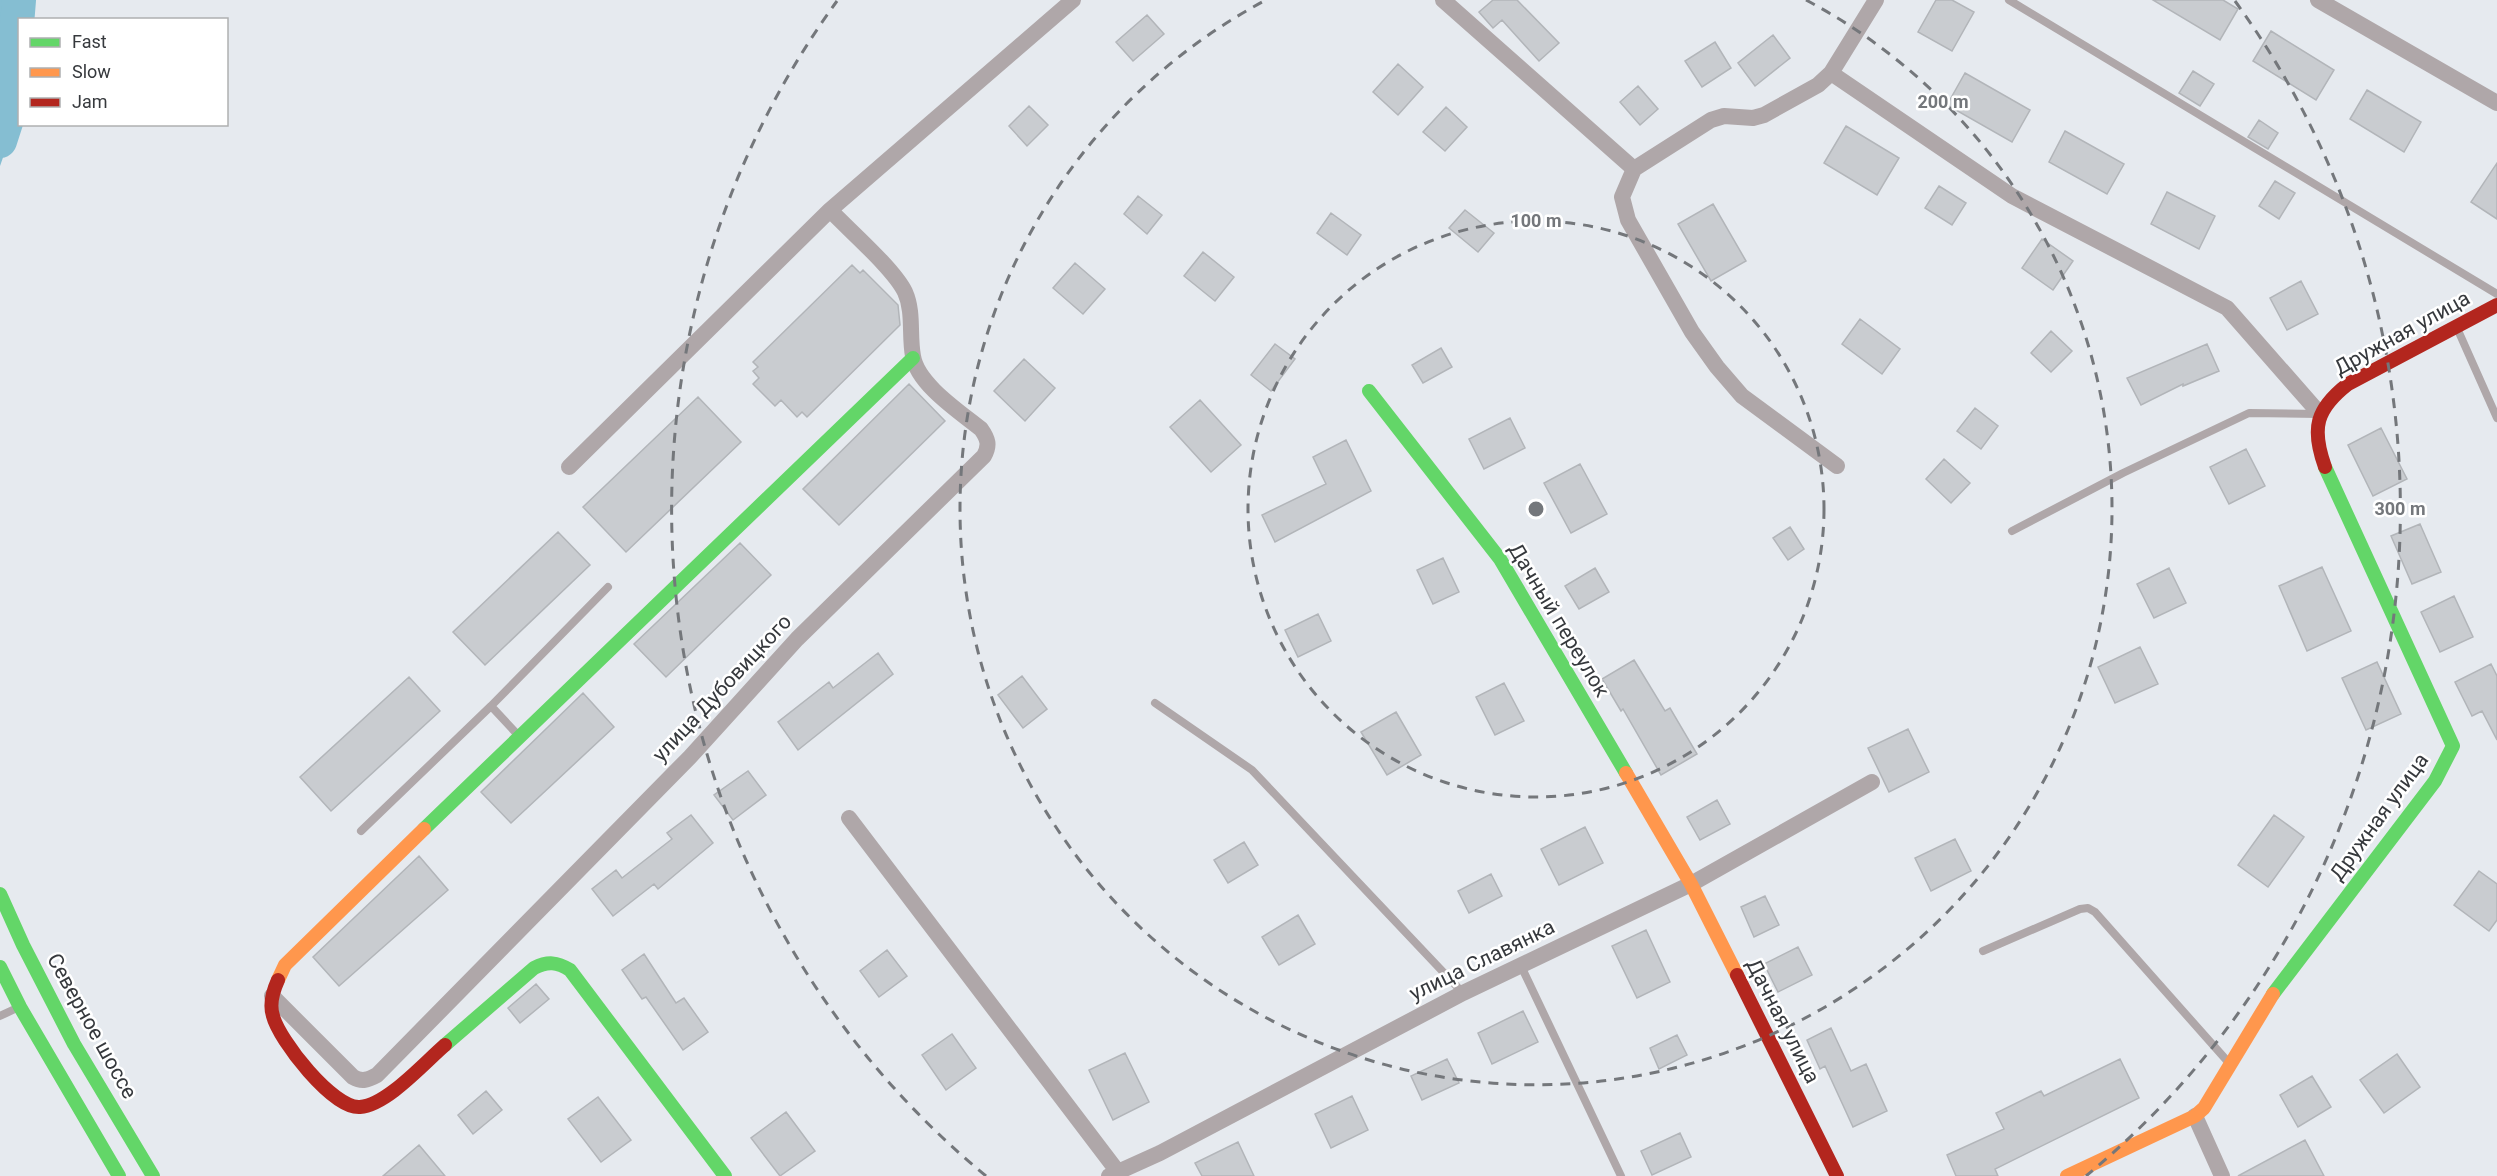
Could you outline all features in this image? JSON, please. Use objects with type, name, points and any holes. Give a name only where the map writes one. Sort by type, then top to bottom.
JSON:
[{"type":"street","points":[[569,467],[830,210],[1073,0]]},
{"type":"street","points":[[1443,0],[1634,169]]},
{"type":"street","points":[[1837,466],[1742,396],[1717,367],[1692,333],[1628,220],[1622,197],[1634,169],[1712,120],[1724,116],[1753,118],[1764,115],[1818,84],[1831,73],[1876,0]]},
{"type":"street","points":[[2318,0],[2497,103]]},
{"type":"street","points":[[1831,73],[2012,196],[2227,308],[2320,414]]},
{"type":"street","name":"улица Дубовицкого","points":[[272,996],[353,1077],[369,1080],[377,1075],[690,757],[797,639],[984,456],[989,447],[987,438],[981,429],[929,385],[917,370],[913,358],[910,310],[905,292],[897,278],[830,210]]},
{"type":"street","name":"Дружная улица","points":[[2067,1176],[2195,1116],[2212,1098],[2270,998],[2435,781],[2452,746],[2322,462],[2318,434],[2320,414],[2329,399],[2349,384],[2497,305]]},
{"type":"street","points":[[725,1176],[570,970],[559,962],[546,962],[534,968],[381,1100],[367,1106],[354,1107],[340,1100],[296,1058],[279,1033],[272,1015],[272,996],[285,965],[519,736],[913,358]]},
{"type":"street","name":"Дачный переулок","points":[[1369,391],[1500,559],[1690,884]]},
{"type":"street","name":"улица Славянка","points":[[1114,1174],[1160,1154],[1463,993],[1690,884],[1872,782]]},
{"type":"street","points":[[849,818],[1114,1174]]},
{"type":"street","name":"Дачная улица","points":[[1690,884],[1837,1176]]},
{"type":"street","name":"Северное шоссе","points":[[0,894],[23,945],[74,1044],[153,1176]]},
{"type":"street","points":[[0,967],[20,1007],[119,1176]]},
{"type":"street","points":[[2195,1116],[2222,1176]]},
{"type":"lane","points":[[2009,0],[2497,294]]},
{"type":"lane","points":[[2456,326],[2497,418]]},
{"type":"lane","points":[[2012,531],[2123,473],[2249,413],[2320,414]]},
{"type":"lane","points":[[361,831],[491,706],[608,587]]},
{"type":"lane","points":[[1155,703],[1252,770],[1463,993]]},
{"type":"lane","points":[[491,706],[519,736]]},
{"type":"lane","points":[[1983,951],[2080,909],[2095,912],[2231,1065]]},
{"type":"lane","points":[[1521,966],[1621,1176]]},
{"type":"lane","points":[[0,1016],[20,1007]]},
{"type":"water","points":[[0,0],[2,0],[11,24],[18,30],[18,115],[0,166]]},
{"type":"building","points":[[1493,0],[1517,0],[1559,43],[1539,61],[1502,20],[1493,28],[1479,12]]},
{"type":"building","points":[[1936,0],[1952,0],[1974,12],[1952,51],[1918,32]]},
{"type":"building","points":[[2153,0],[2223,0],[2238,9],[2220,40]]},
{"type":"building","points":[[1147,15],[1164,34],[1133,61],[1116,42]]},
{"type":"building","points":[[2271,31],[2334,70],[2316,100],[2253,61]]},
{"type":"building","points":[[1773,35],[1790,58],[1755,86],[1738,63]]},
{"type":"building","points":[[1715,42],[1731,68],[1702,87],[1685,61]]},
{"type":"building","points":[[1398,64],[1423,87],[1398,115],[1373,92]]},
{"type":"building","points":[[2193,71],[2214,84],[2200,106],[2179,93]]},
{"type":"building","points":[[1965,73],[2030,110],[2012,142],[1947,105]]},
{"type":"building","points":[[1638,86],[1658,109],[1640,125],[1620,102]]},
{"type":"building","points":[[2367,90],[2421,122],[2404,152],[2350,119]]},
{"type":"building","points":[[1029,106],[1048,125],[1027,146],[1009,126]]},
{"type":"building","points":[[1446,107],[1467,127],[1445,151],[1423,132]]},
{"type":"building","points":[[2259,120],[2278,133],[2268,149],[2248,137]]},
{"type":"building","points":[[1846,126],[1899,158],[1877,195],[1824,163]]},
{"type":"building","points":[[2065,131],[2124,164],[2107,194],[2049,162]]},
{"type":"building","points":[[2497,163],[2497,219],[2471,202]]},
{"type":"building","points":[[2275,181],[2295,193],[2279,219],[2259,206]]},
{"type":"building","points":[[1939,186],[1966,203],[1952,225],[1925,208]]},
{"type":"building","points":[[2167,192],[2215,216],[2199,249],[2151,224]]},
{"type":"building","points":[[1138,196],[1162,215],[1147,234],[1124,214]]},
{"type":"building","points":[[1713,204],[1746,261],[1711,281],[1678,224]]},
{"type":"building","points":[[1465,210],[1494,233],[1478,252],[1449,228]]},
{"type":"building","points":[[1331,213],[1361,235],[1347,255],[1317,233]]},
{"type":"building","points":[[2042,239],[2073,261],[2053,290],[2022,268]]},
{"type":"building","points":[[1203,252],[1234,277],[1215,301],[1184,276]]},
{"type":"building","points":[[1075,263],[1105,289],[1083,314],[1053,288]]},
{"type":"building","points":[[852,265],[860,273],[863,270],[898,305],[900,325],[807,417],[802,412],[797,417],[781,400],[775,406],[753,384],[759,378],[753,371],[758,367],[753,362]]},
{"type":"building","points":[[2301,281],[2318,314],[2287,330],[2270,298]]},
{"type":"building","points":[[1860,319],[1900,349],[1882,374],[1842,344]]},
{"type":"building","points":[[2051,331],[2072,351],[2051,372],[2031,353]]},
{"type":"building","points":[[1275,344],[1295,359],[1271,391],[1251,375]]},
{"type":"building","points":[[2207,344],[2219,371],[2183,386],[2183,384],[2141,405],[2127,378]]},
{"type":"building","points":[[1441,348],[1452,367],[1423,383],[1412,365]]},
{"type":"building","points":[[1024,359],[1055,388],[1025,421],[994,391]]},
{"type":"building","points":[[909,384],[945,421],[839,525],[803,489]]},
{"type":"building","points":[[698,397],[741,442],[626,552],[583,507]]},
{"type":"building","points":[[1200,400],[1241,445],[1211,472],[1170,427]]},
{"type":"building","points":[[1975,408],[1998,426],[1981,449],[1957,431]]},
{"type":"building","points":[[1510,418],[1525,448],[1484,469],[1469,439]]},
{"type":"building","points":[[2381,428],[2407,479],[2373,496],[2348,445]]},
{"type":"building","points":[[1346,440],[1371,491],[1275,542],[1262,515],[1326,484],[1313,457]]},
{"type":"building","points":[[2246,449],[2265,486],[2229,504],[2210,467]]},
{"type":"building","points":[[1944,459],[1970,483],[1951,503],[1926,479]]},
{"type":"building","points":[[1580,464],[1607,514],[1571,533],[1544,483]]},
{"type":"building","points":[[2420,524],[2441,572],[2412,584],[2391,536]]},
{"type":"building","points":[[1790,527],[1804,549],[1788,560],[1773,538]]},
{"type":"building","points":[[558,532],[590,565],[485,665],[453,632]]},
{"type":"building","points":[[740,543],[771,575],[666,677],[634,644]]},
{"type":"building","points":[[1443,558],[1459,592],[1433,604],[1417,570]]},
{"type":"building","points":[[2322,567],[2351,631],[2307,651],[2279,586]]},
{"type":"building","points":[[1595,568],[1609,592],[1579,609],[1565,586]]},
{"type":"building","points":[[2169,568],[2186,603],[2154,618],[2137,584]]},
{"type":"building","points":[[2454,596],[2473,637],[2440,652],[2421,612]]},
{"type":"building","points":[[1318,614],[1331,641],[1298,657],[1285,630]]},
{"type":"building","points":[[2140,647],[2158,684],[2115,703],[2098,667]]},
{"type":"building","points":[[878,653],[893,674],[798,750],[778,722],[829,682],[833,688]]},
{"type":"building","points":[[1634,660],[1665,711],[1670,708],[1697,754],[1661,775],[1623,709],[1621,711],[1602,679]]},
{"type":"building","points":[[2377,662],[2401,714],[2366,730],[2342,678]]},
{"type":"building","points":[[2491,664],[2497,676],[2497,740],[2482,711],[2472,716],[2455,682]]},
{"type":"building","points":[[1022,676],[1047,709],[1023,728],[998,695]]},
{"type":"building","points":[[409,677],[440,711],[331,811],[300,777]]},
{"type":"building","points":[[1504,683],[1524,721],[1495,735],[1476,697]]},
{"type":"building","points":[[583,693],[614,727],[511,823],[481,792]]},
{"type":"building","points":[[1396,712],[1421,755],[1387,775],[1361,732]]},
{"type":"building","points":[[1908,729],[1929,772],[1889,792],[1868,748]]},
{"type":"building","points":[[748,771],[766,795],[733,820],[714,795]]},
{"type":"building","points":[[1717,800],[1730,824],[1700,840],[1687,817]]},
{"type":"building","points":[[691,815],[713,843],[658,889],[654,884],[613,916],[592,889],[616,870],[622,878],[672,839],[667,833]]},
{"type":"building","points":[[2274,815],[2304,837],[2268,887],[2238,865]]},
{"type":"building","points":[[1585,827],[1603,863],[1559,885],[1541,849]]},
{"type":"building","points":[[1955,839],[1971,871],[1931,891],[1915,858]]},
{"type":"building","points":[[1244,842],[1258,865],[1228,883],[1214,860]]},
{"type":"building","points":[[419,856],[448,890],[339,986],[313,957]]},
{"type":"building","points":[[2479,871],[2497,884],[2497,920],[2489,931],[2454,905]]},
{"type":"building","points":[[1491,874],[1502,896],[1469,913],[1458,891]]},
{"type":"building","points":[[1765,896],[1779,925],[1754,937],[1741,907]]},
{"type":"building","points":[[1298,915],[1315,944],[1279,965],[1262,937]]},
{"type":"building","points":[[1646,930],[1670,982],[1637,998],[1612,946]]},
{"type":"building","points":[[1798,947],[1812,975],[1778,992],[1764,964]]},
{"type":"building","points":[[887,950],[907,976],[879,997],[860,971]]},
{"type":"building","points":[[644,954],[676,1003],[684,998],[708,1032],[683,1050],[646,997],[642,999],[622,970]]},
{"type":"building","points":[[536,984],[549,999],[520,1023],[508,1008]]},
{"type":"building","points":[[1523,1011],[1538,1042],[1492,1064],[1478,1033]]},
{"type":"building","points":[[1831,1028],[1851,1071],[1866,1064],[1887,1111],[1853,1127],[1825,1066],[1820,1069],[1807,1040]]},
{"type":"building","points":[[952,1034],[976,1068],[946,1090],[922,1055]]},
{"type":"building","points":[[1677,1035],[1687,1055],[1659,1069],[1650,1048]]},
{"type":"building","points":[[1125,1053],[1149,1102],[1113,1120],[1089,1070]]},
{"type":"building","points":[[2397,1054],[2420,1087],[2384,1113],[2360,1080]]},
{"type":"building","points":[[1447,1059],[1459,1083],[1422,1100],[1411,1076]]},
{"type":"building","points":[[2120,1059],[2139,1098],[1995,1169],[1998,1176],[1956,1176],[1947,1155],[2004,1129],[1996,1113],[2041,1091],[2044,1096]]},
{"type":"building","points":[[2312,1076],[2331,1107],[2298,1127],[2280,1095]]},
{"type":"building","points":[[486,1091],[502,1110],[473,1134],[458,1115]]},
{"type":"building","points":[[1352,1096],[1368,1130],[1331,1148],[1315,1114]]},
{"type":"building","points":[[598,1097],[631,1140],[601,1162],[568,1119]]},
{"type":"building","points":[[786,1112],[815,1151],[780,1176],[751,1138]]},
{"type":"building","points":[[1680,1133],[1691,1157],[1652,1175],[1641,1151]]},
{"type":"building","points":[[2305,1140],[2324,1176],[2238,1176]]},
{"type":"building","points":[[1238,1142],[1254,1176],[1202,1176],[1195,1163]]},
{"type":"building","points":[[419,1145],[445,1176],[383,1176]]},
{"type":"waterway","points":[[0,141],[10,110],[19,0]]},
{"type":"traffic: fast","points":[[424,829],[913,358]]},
{"type":"traffic: fast","points":[[1369,391],[1500,559],[1626,773]]},
{"type":"traffic: fast","points":[[2273,994],[2435,781],[2453,746],[2325,467]]},
{"type":"traffic: fast","points":[[0,894],[23,945],[74,1044],[153,1176]]},
{"type":"traffic: fast","points":[[445,1045],[534,968],[548,963],[565,967],[570,970],[725,1176]]},
{"type":"traffic: fast","points":[[0,967],[20,1007],[119,1176]]},
{"type":"traffic: slow","points":[[1626,773],[1691,884],[1737,975]]},
{"type":"traffic: slow","points":[[278,980],[285,965],[424,829]]},
{"type":"traffic: slow","points":[[2067,1176],[2195,1116],[2204,1108],[2273,994]]},
{"type":"traffic: jam","points":[[2325,467],[2318,441],[2319,420],[2337,393],[2348,384],[2497,305]]},
{"type":"traffic: jam","points":[[1737,975],[1837,1176]]},
{"type":"traffic: jam","points":[[278,980],[271,1007],[277,1027],[309,1071],[336,1097],[349,1105],[360,1107],[382,1099],[405,1082],[445,1045]]}]
